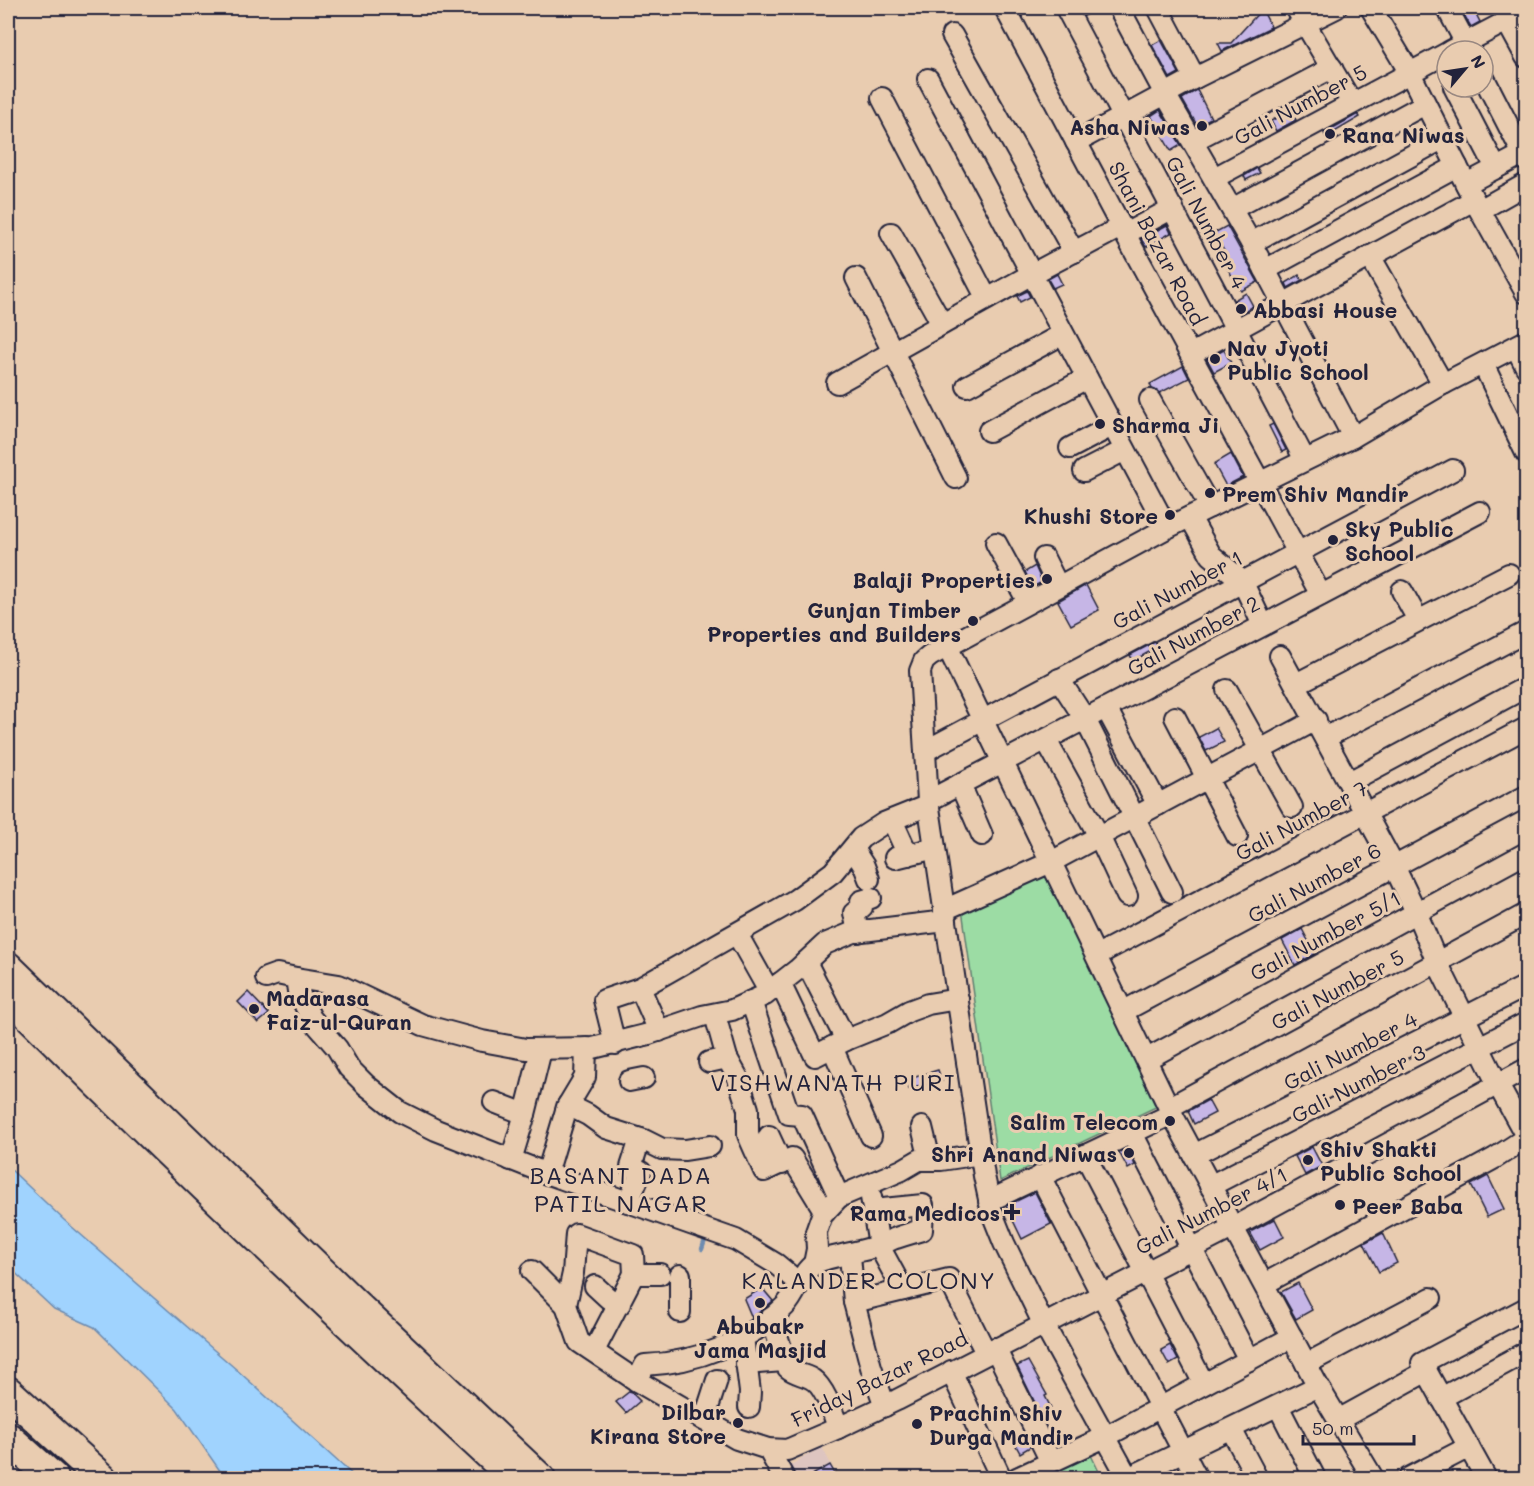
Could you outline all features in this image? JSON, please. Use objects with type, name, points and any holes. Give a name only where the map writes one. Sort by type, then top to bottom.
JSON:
[{"type":"highway","points":[[8,1392],[102,1479]]},
{"type":"highway","points":[[8,1438],[53,1479]]},
{"type":"main road","points":[[8,965],[352,1300],[542,1479]]},
{"type":"main road","points":[[8,997],[316,1296],[512,1479]]},
{"type":"street","name":"Shani Bazar Road","points":[[1005,8],[1321,595]]},
{"type":"street","name":"Gali Number 4","points":[[1066,8],[1238,329],[1305,460]]},
{"type":"street","points":[[1119,8],[1165,94],[1285,304],[1353,437]]},
{"type":"street","points":[[1158,8],[1195,78]]},
{"type":"street","points":[[1076,142],[1195,78],[1301,16],[1336,8]]},
{"type":"street","points":[[1371,8],[1410,73],[1473,198],[1527,293]]},
{"type":"street","points":[[1447,8],[1451,39]]},
{"type":"street","points":[[1518,14],[1527,57]]},
{"type":"street","name":"Gali Number 5","points":[[1477,39],[1518,14]]},
{"type":"street","points":[[1301,16],[1352,103]]},
{"type":"street","points":[[952,35],[1074,252]]},
{"type":"street","name":"Gali Number 5","points":[[1214,178],[1352,103],[1435,62]]},
{"type":"street","points":[[1193,141],[1332,68]]},
{"type":"street","points":[[928,79],[1167,528]]},
{"type":"street","points":[[882,99],[987,299]]},
{"type":"street","points":[[1460,99],[1496,168]]},
{"type":"street","points":[[1473,198],[1496,168],[1525,157],[1495,99]]},
{"type":"street","points":[[1232,209],[1425,104]]},
{"type":"street","points":[[1251,243],[1442,139]]},
{"type":"street","points":[[1265,270],[1457,166]]},
{"type":"street","points":[[1191,354],[1473,198],[1527,184]]},
{"type":"street","points":[[837,383],[1074,252],[1173,208]]},
{"type":"street","points":[[891,233],[942,324]]},
{"type":"street","points":[[1370,256],[1443,384]]},
{"type":"street","points":[[856,278],[956,478]]},
{"type":"street","points":[[967,387],[1064,334]]},
{"type":"street","points":[[1318,1386],[1128,1478],[1105,1437],[1043,1323],[1004,1243],[989,1201],[928,803],[920,671],[924,660],[947,646],[1167,528],[1353,437],[1443,384],[1521,344],[1527,367]]},
{"type":"street","points":[[1483,364],[1527,453]]},
{"type":"street","points":[[989,431],[1087,378]]},
{"type":"street","points":[[1150,400],[1210,507]]},
{"type":"street","points":[[1070,448],[1112,426]]},
{"type":"street","points":[[1084,471],[1125,450]]},
{"type":"street","name":"Gali Number 1","points":[[925,752],[981,720],[1453,470]]},
{"type":"street","name":"Gali Number 2","points":[[615,1044],[604,1000],[640,988],[805,894],[833,872],[861,838],[884,823],[928,803],[960,784],[1480,512]]},
{"type":"street","points":[[1190,517],[1211,555],[1242,581],[1263,625]]},
{"type":"street","points":[[996,543],[1028,602]]},
{"type":"street","points":[[1044,558],[1058,586]]},
{"type":"street","points":[[1296,684],[1418,621],[1519,574]]},
{"type":"street","points":[[1402,591],[1418,621]]},
{"type":"street","points":[[266,978],[277,974],[339,985],[423,1025],[515,1048],[541,1050],[615,1044],[702,1016],[732,1010],[751,1001],[775,987],[825,944],[841,936],[894,922],[945,916],[1261,750],[1320,729],[1527,632]]},
{"type":"street","points":[[947,646],[1171,1110],[1306,1364],[1372,1479]]},
{"type":"street","points":[[1264,1284],[1495,1158],[1527,1137],[1498,1085],[1437,962],[1394,866],[1280,656]]},
{"type":"street","points":[[1059,679],[1085,719],[1172,892]]},
{"type":"street","points":[[1349,782],[1527,687]]},
{"type":"street","points":[[1227,690],[1292,807]]},
{"type":"street","points":[[1106,708],[1158,805]]},
{"type":"street","points":[[1175,717],[1237,836]]},
{"type":"street","name":"Gali Number 7","points":[[1097,955],[1527,728]]},
{"type":"street","points":[[1046,740],[1099,836],[1126,896]]},
{"type":"street","points":[[960,784],[982,835]]},
{"type":"street","name":"Gali Number 6","points":[[1124,1011],[1527,796]]},
{"type":"street","points":[[892,820],[902,856],[935,848]]},
{"type":"street","points":[[853,849],[864,866],[870,888],[861,901],[862,907],[854,913],[858,932]]},
{"type":"street","name":"Gali Number 5/1","points":[[1147,1059],[1527,853]]},
{"type":"street","name":"Gali Number 5","points":[[989,1201],[1132,1133],[1527,914]]},
{"type":"street","points":[[737,934],[775,987],[815,1056],[909,1011],[957,999]]},
{"type":"street","points":[[806,962],[839,1044],[871,1136]]},
{"type":"street","points":[[296,978],[298,991],[316,1025],[337,1048],[349,1068],[381,1098],[400,1112],[426,1126],[547,1174],[736,1240],[776,1264],[799,1283]]},
{"type":"street","name":"Gali Number 4","points":[[1194,1155],[1527,986]]},
{"type":"street","points":[[640,988],[659,1031]]},
{"type":"street","points":[[751,1001],[789,1114],[802,1115],[832,1205]]},
{"type":"street","points":[[715,1015],[718,1060],[738,1078],[748,1108],[748,1135],[765,1171],[792,1158],[832,1205]]},
{"type":"street","name":"Gali Number 3","points":[[1210,1186],[1527,1023]]},
{"type":"street","points":[[547,1174],[568,1105],[585,1077],[586,1048]]},
{"type":"street","points":[[511,1160],[541,1050]]},
{"type":"street","name":"Gali Number 4/1","points":[[1043,1323],[1234,1227],[1527,1069]]},
{"type":"street","points":[[494,1102],[525,1114]]},
{"type":"street","points":[[568,1105],[588,1115],[606,1128],[662,1149],[685,1150],[710,1146]]},
{"type":"street","points":[[922,1127],[930,1160]]},
{"type":"street","points":[[1132,1133],[1249,1360]]},
{"type":"street","points":[[769,1136],[782,1164]]},
{"type":"street","points":[[628,1202],[641,1172],[631,1167],[640,1139]]},
{"type":"street","points":[[637,1381],[645,1365],[666,1365],[694,1358],[743,1337],[788,1304],[799,1283],[814,1264],[817,1249],[816,1232],[822,1215],[832,1205],[919,1160],[941,1160],[981,1154]]},
{"type":"street","points":[[1085,1155],[1204,1384]]},
{"type":"street","points":[[1040,1176],[1197,1479]]},
{"type":"street","points":[[869,1184],[879,1246],[903,1290]]},
{"type":"street","points":[[814,1264],[879,1246],[894,1238],[922,1230],[923,1205],[873,1210]]},
{"type":"street","points":[[566,1305],[573,1273],[576,1234],[627,1263],[660,1274]]},
{"type":"street","points":[[850,1255],[854,1302],[870,1367],[885,1406]]},
{"type":"street","points":[[532,1271],[566,1305],[587,1347],[620,1304],[627,1263]]},
{"type":"street","points":[[680,1275],[680,1312]]},
{"type":"street","points":[[854,1302],[949,1280],[991,1351],[1051,1462]]},
{"type":"street","points":[[596,1286],[608,1298],[620,1304]]},
{"type":"street","points":[[1306,1364],[1431,1298]]},
{"type":"street","points":[[1486,1479],[1422,1363],[1527,1308]]},
{"type":"street","points":[[771,1318],[784,1360],[793,1372],[810,1377],[816,1382],[828,1399],[838,1428]]},
{"type":"street","name":"Friday Bazar Road","points":[[587,1347],[637,1381],[737,1439],[768,1449],[787,1450],[885,1406],[1043,1323]]},
{"type":"street","points":[[743,1337],[750,1392],[749,1407]]},
{"type":"street","points":[[1017,1479],[1105,1437],[1292,1337]]},
{"type":"street","points":[[1441,1398],[1527,1352]]},
{"type":"street","points":[[747,1364],[784,1360]]},
{"type":"street","points":[[951,1371],[1001,1479]]},
{"type":"street","points":[[1338,1420],[1426,1371]]},
{"type":"street","points":[[704,1420],[717,1380]]},
{"type":"street","points":[[1278,1406],[1315,1479]]},
{"type":"street","points":[[1231,1429],[1257,1479]]},
{"type":"street","points":[[1409,1479],[1429,1474],[1469,1447]]},
{"type":"street","points":[[768,1449],[784,1479]]},
{"type":"shaded area","points":[[822,1447],[838,1478],[790,1478],[784,1469]]},
{"type":"green space","points":[[1051,873],[1162,1104],[1000,1181],[962,909]]},
{"type":"green space","points":[[1090,1453],[1102,1478],[1037,1478]]},
{"type":"water","points":[[8,1167],[64,1220],[237,1370],[356,1478],[225,1478],[177,1409],[94,1327],[54,1309],[8,1266]]},
{"type":"building","points":[[1079,8],[1100,8],[1084,16]]},
{"type":"building","points":[[1460,8],[1473,8],[1480,22],[1471,27]]},
{"type":"building","points":[[1262,9],[1271,27],[1222,51],[1218,43],[1231,43]]},
{"type":"building","points":[[1161,40],[1179,73],[1170,78],[1152,45]]},
{"type":"building","points":[[1197,90],[1211,118],[1197,125],[1182,99]]},
{"type":"building","points":[[1160,110],[1181,145],[1171,151],[1151,116]]},
{"type":"building","points":[[1290,110],[1296,120],[1276,131],[1271,121]]},
{"type":"building","points":[[1358,114],[1360,117],[1326,137],[1324,133]]},
{"type":"building","points":[[1257,168],[1260,173],[1246,180],[1244,176]]},
{"type":"building","points":[[1167,225],[1171,233],[1146,247],[1141,239]]},
{"type":"building","points":[[1227,226],[1258,282],[1241,291],[1219,254],[1224,251],[1214,233]]},
{"type":"building","points":[[1057,274],[1062,284],[1053,288],[1048,279]]},
{"type":"building","points":[[1299,275],[1302,280],[1288,288],[1286,283]]},
{"type":"building","points":[[1027,291],[1030,297],[1020,302],[1017,296]]},
{"type":"building","points":[[1246,293],[1253,306],[1241,313],[1234,300]]},
{"type":"building","points":[[1224,350],[1231,363],[1214,372],[1207,359]]},
{"type":"building","points":[[1183,366],[1189,378],[1160,393],[1152,389],[1150,384]]},
{"type":"building","points":[[1273,424],[1286,450],[1282,452],[1269,426]]},
{"type":"building","points":[[1231,454],[1243,477],[1226,486],[1214,464]]},
{"type":"building","points":[[1035,566],[1042,582],[1033,587],[1025,572]]},
{"type":"building","points":[[1086,585],[1099,610],[1071,625],[1058,601]]},
{"type":"building","points":[[1155,642],[1158,647],[1133,661],[1130,655]]},
{"type":"building","points":[[1216,728],[1224,742],[1206,751],[1199,737]]},
{"type":"building","points":[[1302,929],[1315,954],[1295,965],[1282,940]]},
{"type":"building","name":"Madarasa Faiz-ul-Quran","points":[[248,992],[269,1014],[258,1023],[238,1002]]},
{"type":"building","points":[[938,1070],[942,1081],[909,1089],[906,1080]]},
{"type":"building","points":[[1208,1100],[1215,1113],[1194,1124],[1188,1111]]},
{"type":"building","name":"Shiv Shakti Public School","points":[[1312,1147],[1322,1166],[1305,1175],[1295,1156]]},
{"type":"building","points":[[1127,1149],[1135,1165],[1128,1169],[1119,1152]]},
{"type":"building","points":[[1488,1176],[1504,1209],[1487,1217],[1471,1185]]},
{"type":"building","points":[[1035,1192],[1051,1224],[1022,1239],[1006,1206]]},
{"type":"building","points":[[1275,1219],[1284,1237],[1260,1250],[1250,1232]]},
{"type":"building","points":[[1383,1233],[1397,1263],[1379,1272],[1364,1243]]},
{"type":"building","points":[[1298,1283],[1312,1310],[1296,1319],[1281,1292]]},
{"type":"building","name":"Abubakr Jama Masjid","points":[[762,1288],[773,1301],[752,1318],[744,1299]]},
{"type":"building","points":[[1170,1345],[1178,1360],[1169,1365],[1161,1350]]},
{"type":"building","points":[[1028,1361],[1047,1395],[1045,1396],[1051,1408],[1040,1413],[1017,1366]]},
{"type":"building","points":[[630,1391],[640,1401],[626,1413],[616,1402]]},
{"type":"building","points":[[1063,1433],[1068,1441],[1057,1446],[1053,1438]]},
{"type":"building","points":[[1024,1434],[1030,1447],[1020,1453],[1013,1440]]},
{"type":"building","points":[[830,1465],[838,1479],[805,1479]]},
{"type":"waterway","points":[[702,1249],[707,1234]]},
{"type":"place","name":"Asha Niwas","points":[[1202,126]]},
{"type":"place","name":"Rana Niwas","points":[[1330,134]]},
{"type":"place","name":"Abbasi House","points":[[1241,309]]},
{"type":"place","name":"Nav Jyoti Public School","points":[[1215,359]]},
{"type":"place","name":"Sharma Ji","points":[[1100,424]]},
{"type":"place","name":"Prem Shiv Mandir","points":[[1210,493]]},
{"type":"place","name":"Khushi Store","points":[[1170,515]]},
{"type":"place","name":"Sky Public School","points":[[1333,540]]},
{"type":"place","name":"Balaji Properties","points":[[1047,579]]},
{"type":"place","name":"Gunjan Timber Properties and Builders","points":[[973,621]]},
{"type":"place","name":"Madarasa Faiz-ul-Quran","points":[[254,1009]]},
{"type":"place","name":"Salim Telecom","points":[[1170,1121]]},
{"type":"place","name":"Shri Anand Niwas","points":[[1129,1153]]},
{"type":"place","name":"Shiv Shakti Public School","points":[[1308,1160]]},
{"type":"place","name":"Peer Baba","points":[[1340,1205]]},
{"type":"place","name":"Rama Medicos","points":[[1012,1212]]},
{"type":"place","name":"Abubakr Jama Masjid","points":[[760,1303]]},
{"type":"place","name":"Dilbar Kirana Store","points":[[738,1423]]},
{"type":"place","name":"Prachin Shiv Durga Mandir","points":[[917,1424]]},
{"type":"district","name":"VISHWANATH PURI","points":[[833,1081]]},
{"type":"district","name":"BASANT DADA PATIL NAGAR","points":[[621,1188]]},
{"type":"district","name":"KALANDER COLONY","points":[[869,1279]]}]
